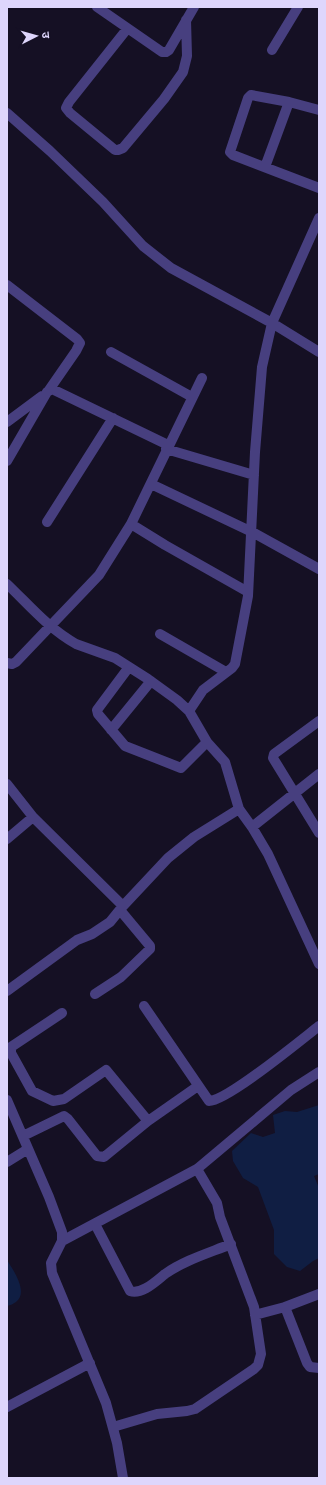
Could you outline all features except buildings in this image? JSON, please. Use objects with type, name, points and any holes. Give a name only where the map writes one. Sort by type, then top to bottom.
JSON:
[{"type":"street","points":[[97,7],[159,50],[166,52],[169,50],[194,7]]},
{"type":"street","points":[[272,50],[298,7]]},
{"type":"street","points":[[127,29],[69,102],[66,108],[115,150],[123,148],[164,99],[183,72],[187,56],[186,20]]},
{"type":"street","points":[[319,110],[253,95],[248,98],[231,154],[319,188]]},
{"type":"street","points":[[265,167],[289,102]]},
{"type":"street","points":[[7,113],[50,151],[103,202],[143,246],[171,268],[272,323],[319,352]]},
{"type":"street","points":[[189,711],[203,690],[232,668],[235,664],[248,592],[254,475],[262,367],[272,323],[319,218]]},
{"type":"street","points":[[7,285],[77,339],[80,343],[48,391],[7,461]]},
{"type":"street","points":[[111,352],[192,397]]},
{"type":"street","points":[[7,663],[16,662],[99,575],[131,524],[167,447],[202,378]]},
{"type":"street","points":[[7,422],[48,391],[54,390],[113,418],[167,447],[254,475]]},
{"type":"street","points":[[46,522],[113,418]]},
{"type":"street","points":[[150,484],[252,532],[319,569]]},
{"type":"street","points":[[131,524],[164,545],[248,592]]},
{"type":"street","points":[[7,584],[51,626],[76,644],[115,658],[151,681],[189,711],[207,742],[225,762],[239,809],[268,854],[317,952],[319,964]]},
{"type":"street","points":[[160,634],[226,672]]},
{"type":"street","points":[[129,667],[97,710],[98,714],[125,746],[180,767],[184,767],[207,742]]},
{"type":"street","points":[[111,730],[151,681]]},
{"type":"street","points":[[319,721],[273,756],[294,794],[319,833]]},
{"type":"street","points":[[252,827],[319,774]]},
{"type":"street","points":[[7,784],[33,817],[121,908],[150,946],[150,949],[121,977],[95,994]]},
{"type":"street","points":[[7,991],[77,940],[102,929],[168,858],[188,841],[239,809]]},
{"type":"street","points":[[7,839],[33,817]]},
{"type":"street","points":[[144,1006],[209,1100],[220,1098],[258,1073],[319,1026]]},
{"type":"street","points":[[62,1014],[10,1049],[32,1091],[50,1100],[60,1101],[106,1070],[148,1121]]},
{"type":"street","points":[[62,1241],[197,1169],[291,1090],[319,1072]]},
{"type":"street","points":[[23,1136],[64,1116],[97,1156],[104,1157],[148,1121],[198,1086]]},
{"type":"street","points":[[7,1100],[62,1232],[62,1241],[51,1263],[52,1273],[106,1403],[113,1427],[123,1478]]},
{"type":"street","points":[[7,1162],[28,1149]]},
{"type":"street","points":[[113,1427],[157,1414],[195,1409],[258,1365],[261,1354],[255,1315],[249,1293],[220,1216],[216,1201],[197,1169]]},
{"type":"street","points":[[94,1224],[130,1291],[132,1292],[140,1292],[179,1265],[231,1244]]},
{"type":"street","points":[[255,1315],[285,1307],[319,1294]]},
{"type":"street","points":[[285,1307],[307,1363],[310,1367],[319,1368]]},
{"type":"street","points":[[7,1407],[90,1363]]},
{"type":"water","points":[[319,1105],[319,1174],[314,1176],[319,1188],[319,1258],[300,1271],[287,1267],[274,1254],[274,1230],[258,1187],[243,1178],[233,1161],[232,1151],[251,1133],[263,1137],[275,1133],[273,1115],[285,1111],[297,1112]]},
{"type":"water","points":[[7,1260],[19,1281],[21,1293],[20,1298],[16,1302],[7,1306]]}]
